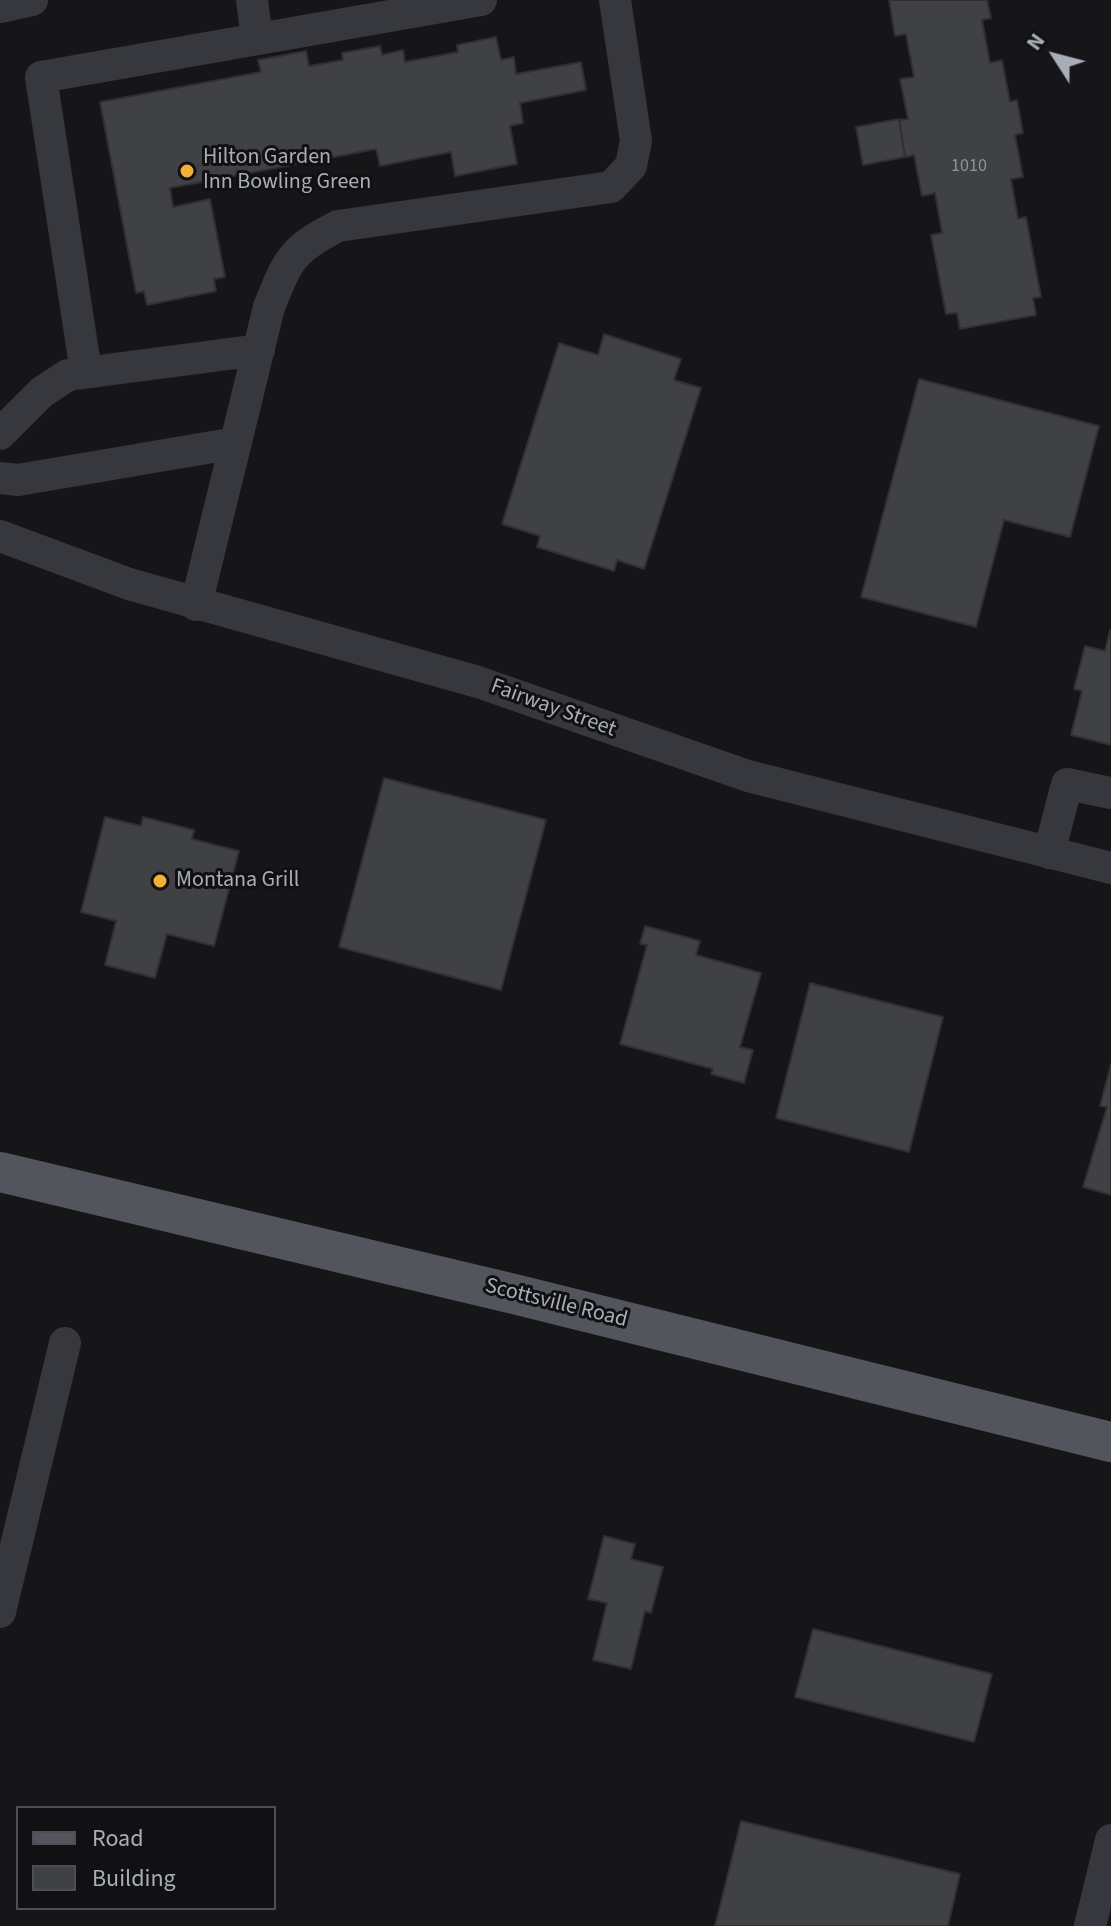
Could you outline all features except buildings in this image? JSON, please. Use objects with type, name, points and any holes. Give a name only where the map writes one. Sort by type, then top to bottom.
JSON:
[{"type":"main road","name":"Scottsville Road","points":[[0,1172],[514,1294],[1111,1442]]},
{"type":"street","points":[[0,7],[32,0]]},
{"type":"street","points":[[252,0],[257,39]]},
{"type":"street","points":[[86,372],[41,77],[481,0]]},
{"type":"street","points":[[196,605],[269,307],[285,266],[304,243],[338,226],[611,187],[631,166],[636,141],[615,0]]},
{"type":"street","points":[[0,434],[42,392],[68,375],[259,350]]},
{"type":"street","points":[[0,478],[18,480],[236,443]]},
{"type":"street","name":"Fairway Street","points":[[0,536],[83,569],[196,605],[478,682],[748,776],[1111,868]]},
{"type":"street","points":[[1049,853],[1067,784],[1111,793]]},
{"type":"street","points":[[0,1612],[65,1343]]},
{"type":"street","points":[[1090,1926],[1110,1853]]},
{"type":"place","name":"Hilton Garden Inn Bowling Green","points":[[187,171]]},
{"type":"place","name":"Montana Grill","points":[[160,881]]}]
